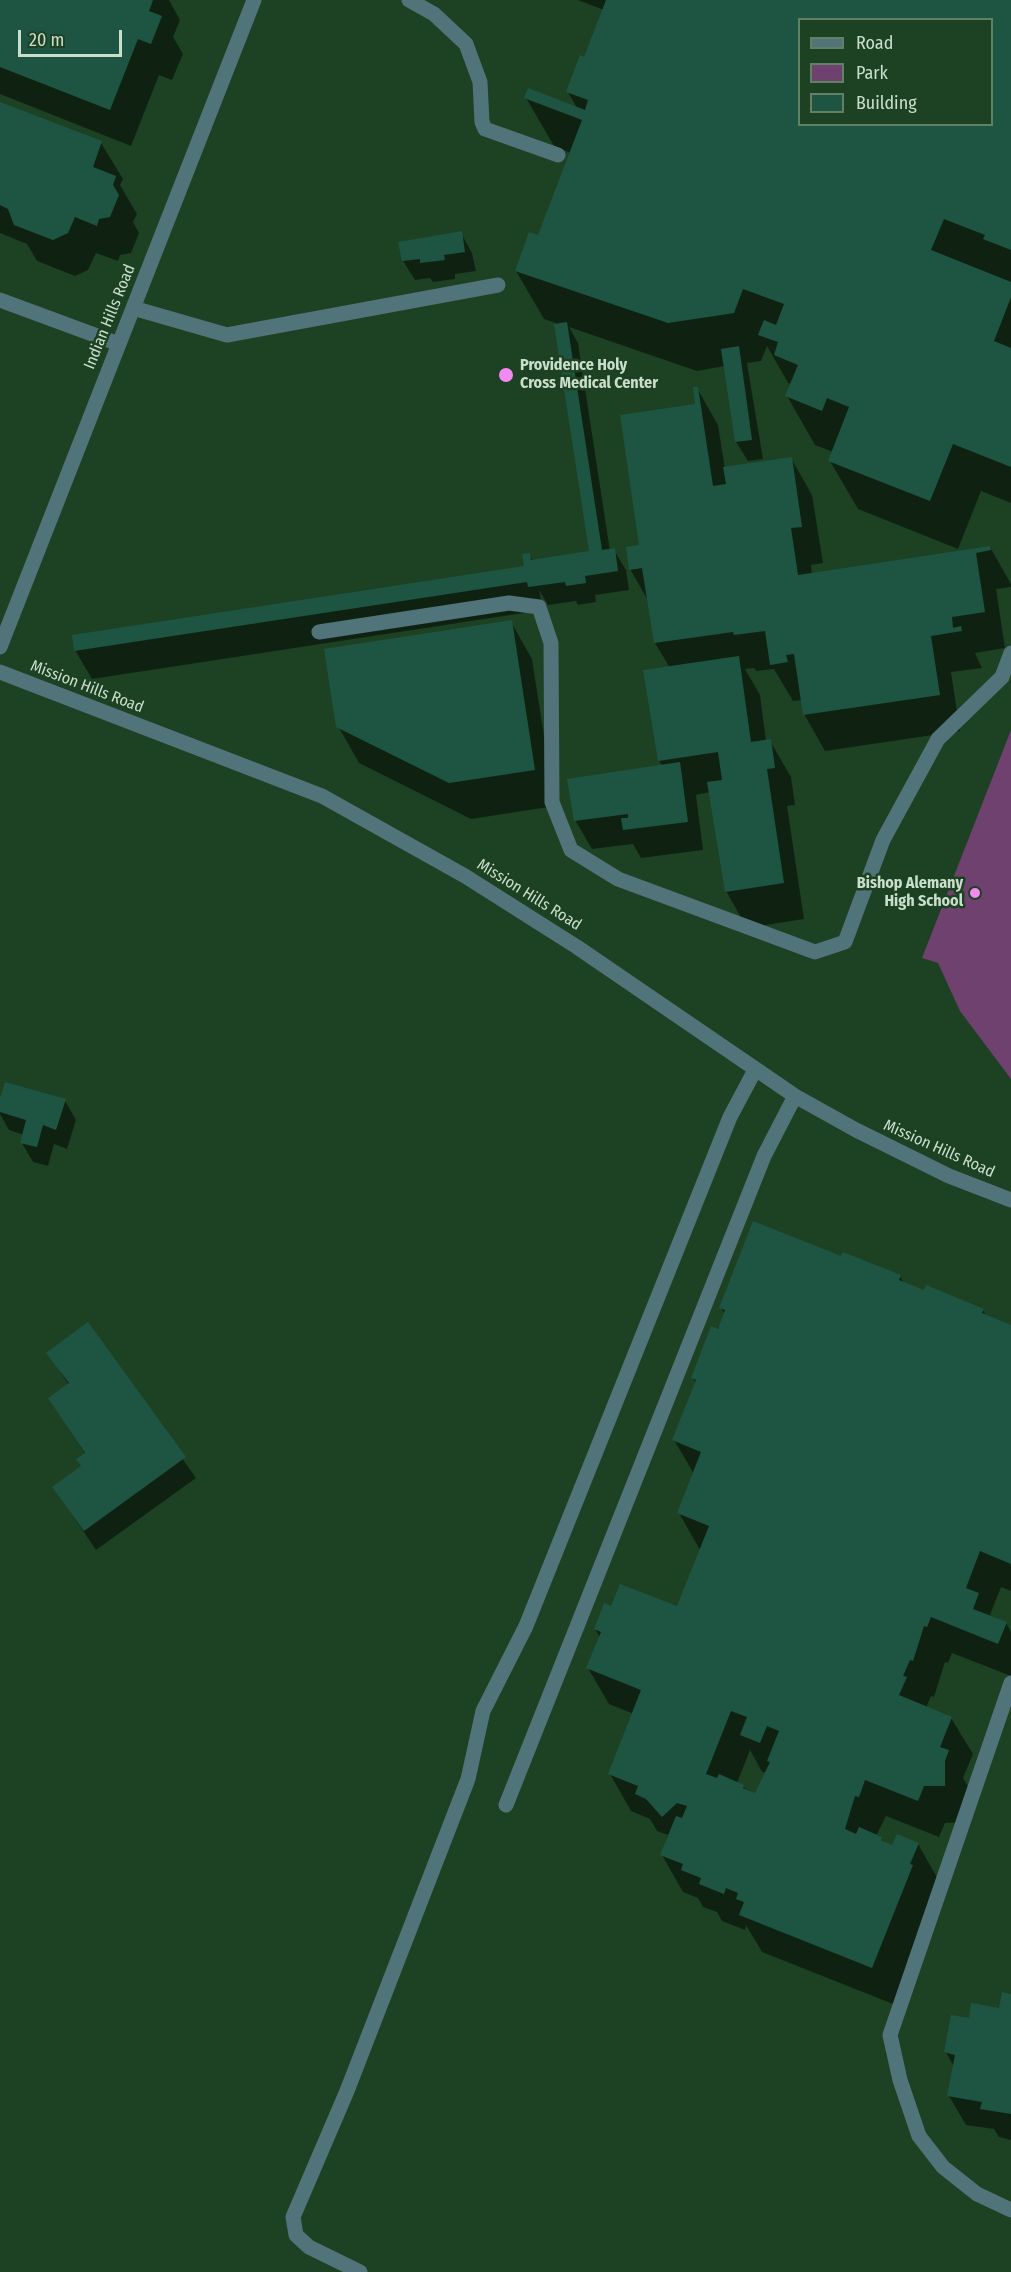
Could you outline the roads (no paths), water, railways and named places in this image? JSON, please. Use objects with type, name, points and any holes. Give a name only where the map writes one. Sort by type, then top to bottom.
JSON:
[{"type":"street","name":"Indian Hills Road","points":[[0,647],[255,0]]},
{"type":"street","points":[[409,0],[434,14],[466,44],[480,82],[482,122],[485,129],[558,155]]},
{"type":"street","points":[[133,308],[227,335],[498,285]]},
{"type":"street","points":[[0,300],[119,344]]},
{"type":"street","points":[[319,632],[508,603],[539,607],[551,643],[552,802],[571,850],[618,879],[814,952],[845,942],[883,840],[938,739],[1002,677],[1011,653]]},
{"type":"street","name":"Mission Hills Road","points":[[0,672],[322,796],[474,882],[577,947],[755,1071],[795,1096],[938,1171],[1011,1200]]},
{"type":"street","points":[[360,2272],[309,2247],[296,2235],[293,2217],[347,2091],[468,1779],[483,1711],[526,1626],[730,1117],[755,1071]]},
{"type":"street","points":[[506,1805],[764,1156],[795,1096]]},
{"type":"street","points":[[1011,1683],[890,2036],[900,2080],[919,2136],[943,2167],[977,2194],[1011,2210]]},
{"type":"place","name":"Providence Holy Cross Medical Center","points":[[506,375]]},
{"type":"place","name":"Bishop Alemany High School","points":[[975,893]]}]
